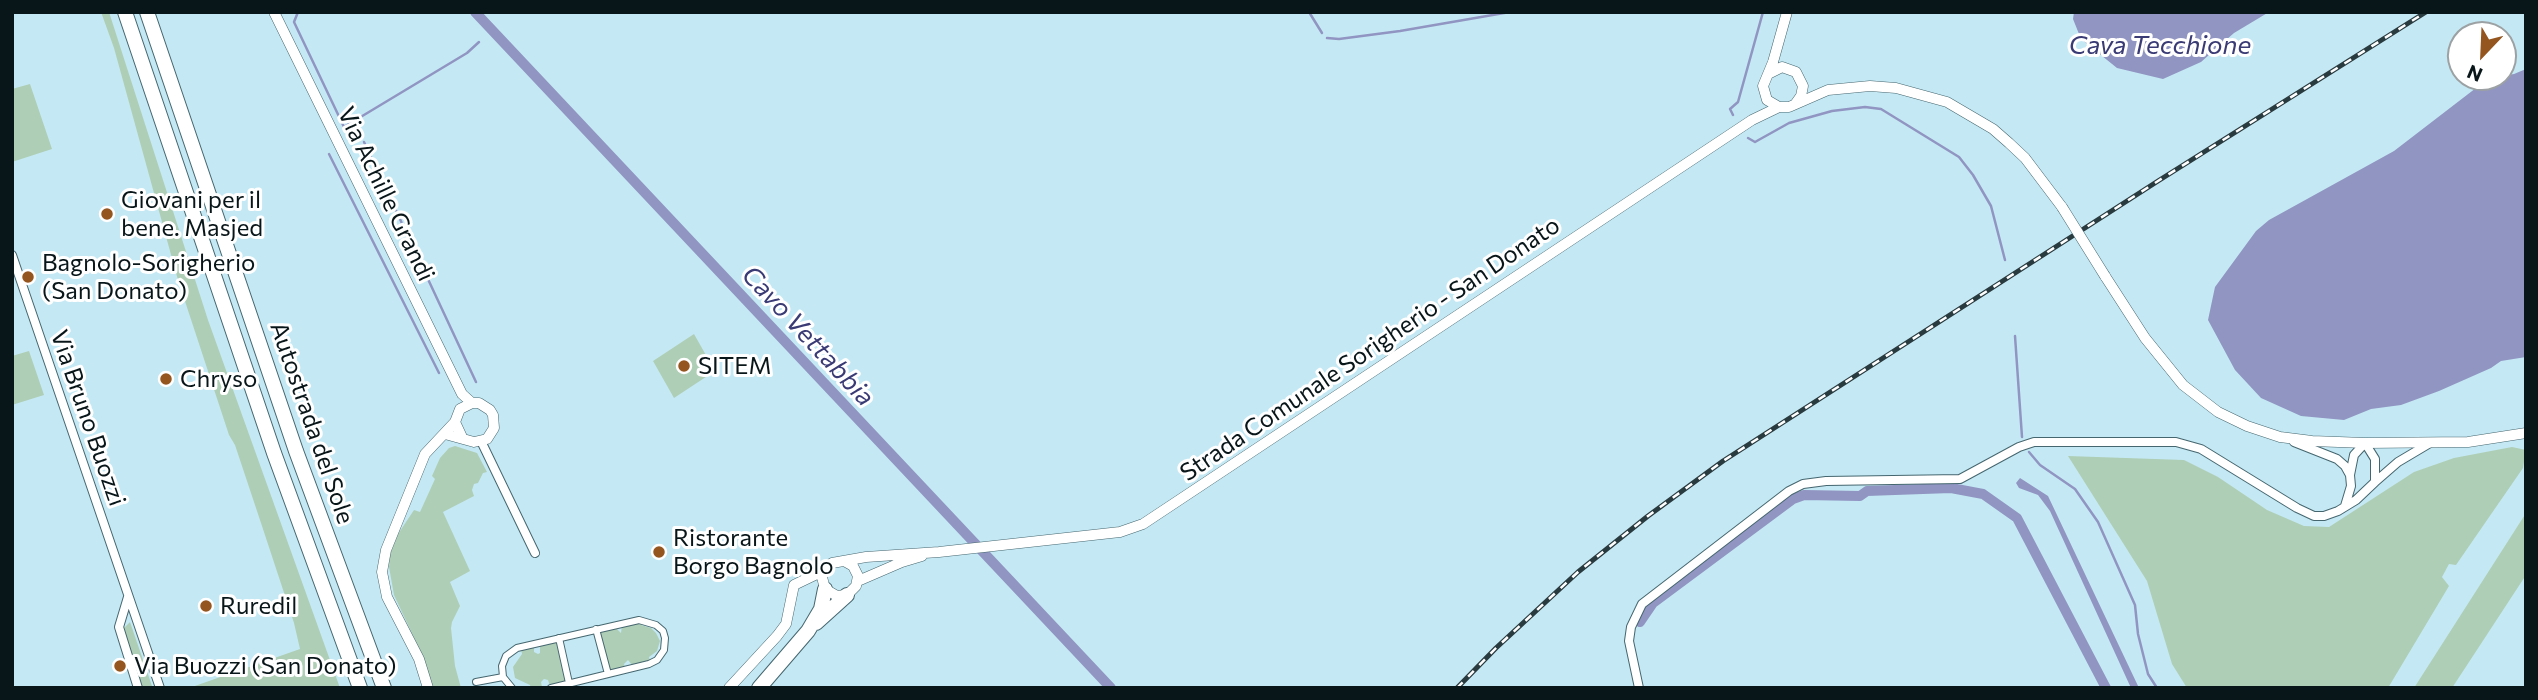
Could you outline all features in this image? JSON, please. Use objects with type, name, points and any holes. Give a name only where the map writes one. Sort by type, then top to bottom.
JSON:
[{"type":"highway","name":"Autostrada del Sole","points":[[125,12],[274,453],[360,688]]},
{"type":"highway","name":"Autostrada del Sole","points":[[147,12],[296,451],[383,688]]},
{"type":"highway","points":[[808,631],[821,609],[825,588]]},
{"type":"highway","points":[[758,688],[808,631],[847,595]]},
{"type":"street","name":"Via Achille Grandi","points":[[274,12],[462,394],[472,403]]},
{"type":"street","points":[[1787,12],[1763,86],[1766,98],[1779,107],[1828,90],[1881,86],[1923,94],[1947,102],[1993,129],[2025,158],[2062,207],[2145,338],[2183,385],[2232,420],[2337,459],[2350,475]]},
{"type":"street","points":[[1778,45],[1784,67]]},
{"type":"street","points":[[1768,74],[1784,67],[1796,72],[1802,83],[1801,96],[1793,104]]},
{"type":"street","points":[[1802,83],[1828,90]]},
{"type":"street","points":[[1752,120],[1766,98]]},
{"type":"street","name":"Strada Comunale Sorigherio - San Donato","points":[[939,552],[1120,532],[1143,524],[1752,120],[1779,107]]},
{"type":"street","name":"Via Bruno Buozzi","points":[[12,255],[159,687]]},
{"type":"street","points":[[428,688],[419,659],[387,597],[382,572],[386,550],[425,454],[455,422],[462,394]]},
{"type":"street","points":[[455,422],[467,441],[481,442],[494,428],[493,415],[485,406],[472,403],[460,409]]},
{"type":"street","points":[[2280,437],[2312,441],[2432,443],[2468,442],[2526,433]]},
{"type":"street","points":[[445,434],[462,437]]},
{"type":"street","points":[[481,442],[535,554]]},
{"type":"street","points":[[1639,688],[1629,641],[1631,627],[1642,604],[1789,491],[1803,484],[1826,481],[1960,479],[2019,447],[2034,442],[2176,442],[2206,451],[2307,513],[2324,516],[2343,508],[2364,494],[2398,462],[2432,443]]},
{"type":"street","points":[[2343,508],[2349,497],[2354,455],[2365,443]]},
{"type":"street","points":[[2365,443],[2375,459],[2375,482]]},
{"type":"street","points":[[729,688],[783,628],[789,614],[792,589],[801,580],[832,563],[939,552]]},
{"type":"street","points":[[801,580],[812,580],[837,596],[847,595],[858,581],[902,562],[939,552]]},
{"type":"street","points":[[843,561],[853,566],[858,581]]},
{"type":"street","points":[[825,569],[822,578],[825,588]]},
{"type":"street","points":[[128,594],[119,630],[138,688]]},
{"type":"street","points":[[121,621],[130,617],[138,623]]},
{"type":"street","points":[[512,688],[503,677],[502,666],[510,653],[517,648],[645,620],[660,628],[665,638],[664,650],[657,660],[551,688]]},
{"type":"street","points":[[596,629],[608,674]]},
{"type":"street","points":[[559,638],[569,683]]},
{"type":"street","points":[[477,682],[503,677]]},
{"type":"green space","points":[[101,12],[109,12],[208,320],[340,688],[192,687],[300,649],[261,523],[178,280],[114,48]]},
{"type":"green space","points":[[30,84],[52,149],[12,162],[12,89]]},
{"type":"green space","name":"SITEM","points":[[694,334],[715,371],[674,398],[653,361]]},
{"type":"green space","points":[[29,351],[44,395],[12,405],[12,356]]},
{"type":"green space","points":[[455,446],[477,453],[487,472],[474,484],[474,496],[443,512],[470,571],[450,582],[460,606],[451,628],[455,666],[461,688],[433,688],[423,657],[394,595],[389,567],[390,554],[398,534],[414,510],[420,512],[435,479],[432,476],[440,458],[449,448]]},
{"type":"green space","points":[[2512,447],[2526,450],[2523,468],[2456,565],[2449,564],[2442,577],[2449,586],[2388,688],[2187,688],[2172,664],[2147,581],[2068,456],[2184,460],[2218,477],[2267,510],[2304,526],[2329,527],[2414,472],[2454,458]]},
{"type":"green space","points":[[2526,513],[2526,575],[2452,688],[2414,688]]},
{"type":"green space","points":[[641,621],[641,625],[656,633],[660,641],[657,651],[649,657],[650,662],[632,665],[628,660],[624,664],[625,668],[609,672],[598,631],[615,627],[621,633],[622,625]]},
{"type":"green space","points":[[130,622],[152,686],[150,688],[143,688],[123,629]]},
{"type":"green space","points":[[558,641],[568,682],[550,686],[548,680],[544,679],[541,682],[542,687],[531,688],[515,678],[513,667],[522,654],[521,649],[534,646],[534,652],[538,654],[540,645]]},
{"type":"water","name":"Cava Tecchione","points":[[2074,12],[2269,12],[2234,33],[2201,62],[2163,79],[2117,68],[2081,39],[2073,19]]},
{"type":"water","points":[[2526,69],[2526,357],[2501,361],[2439,391],[2401,405],[2371,409],[2344,420],[2301,416],[2261,398],[2235,370],[2208,320],[2215,287],[2256,231],[2269,220],[2394,151],[2472,91],[2517,91],[2517,73]]},
{"type":"water","points":[[2020,478],[2048,496],[2139,688],[2131,688],[2050,511],[2038,495],[2019,488],[2016,483]]},
{"type":"waterway","points":[[298,12],[294,22],[344,127],[467,53],[479,42]]},
{"type":"waterway","name":"Cavo Vettabbia","points":[[475,12],[1111,688]]},
{"type":"waterway","points":[[1309,12],[1322,33]]},
{"type":"waterway","points":[[1327,38],[1339,39],[1400,31],[1510,12]]},
{"type":"waterway","points":[[1733,115],[1730,109],[1738,102],[1763,12]]},
{"type":"waterway","points":[[1748,138],[1755,142],[1789,123],[1832,111],[1865,107],[1881,109],[1959,157],[1991,206],[2005,260]]},
{"type":"waterway","points":[[364,142],[476,382]]},
{"type":"waterway","points":[[329,154],[439,373]]},
{"type":"waterway","points":[[2015,336],[2022,437]]},
{"type":"waterway","points":[[2029,452],[2040,465],[2075,489],[2098,522],[2135,605],[2138,634],[2148,674],[2157,688]]},
{"type":"waterway","points":[[1640,622],[1653,603],[1793,499],[1804,495],[1860,496],[1867,491],[1951,488],[1983,494],[2017,518],[2106,688]]},
{"type":"railway","points":[[1457,688],[1578,572],[1723,461],[2426,12]]},
{"type":"place","name":"Giovani per il bene. Masjed","points":[[107,214]]},
{"type":"place","name":"Bagnolo-Sorigherio (San Donato)","points":[[28,277]]},
{"type":"place","name":"SITEM","points":[[684,366]]},
{"type":"place","name":"Chryso","points":[[166,379]]},
{"type":"place","name":"Ristorante Borgo Bagnolo","points":[[659,552]]},
{"type":"place","name":"Ruredil","points":[[206,606]]},
{"type":"place","name":"Via Buozzi (San Donato)","points":[[120,666]]}]
